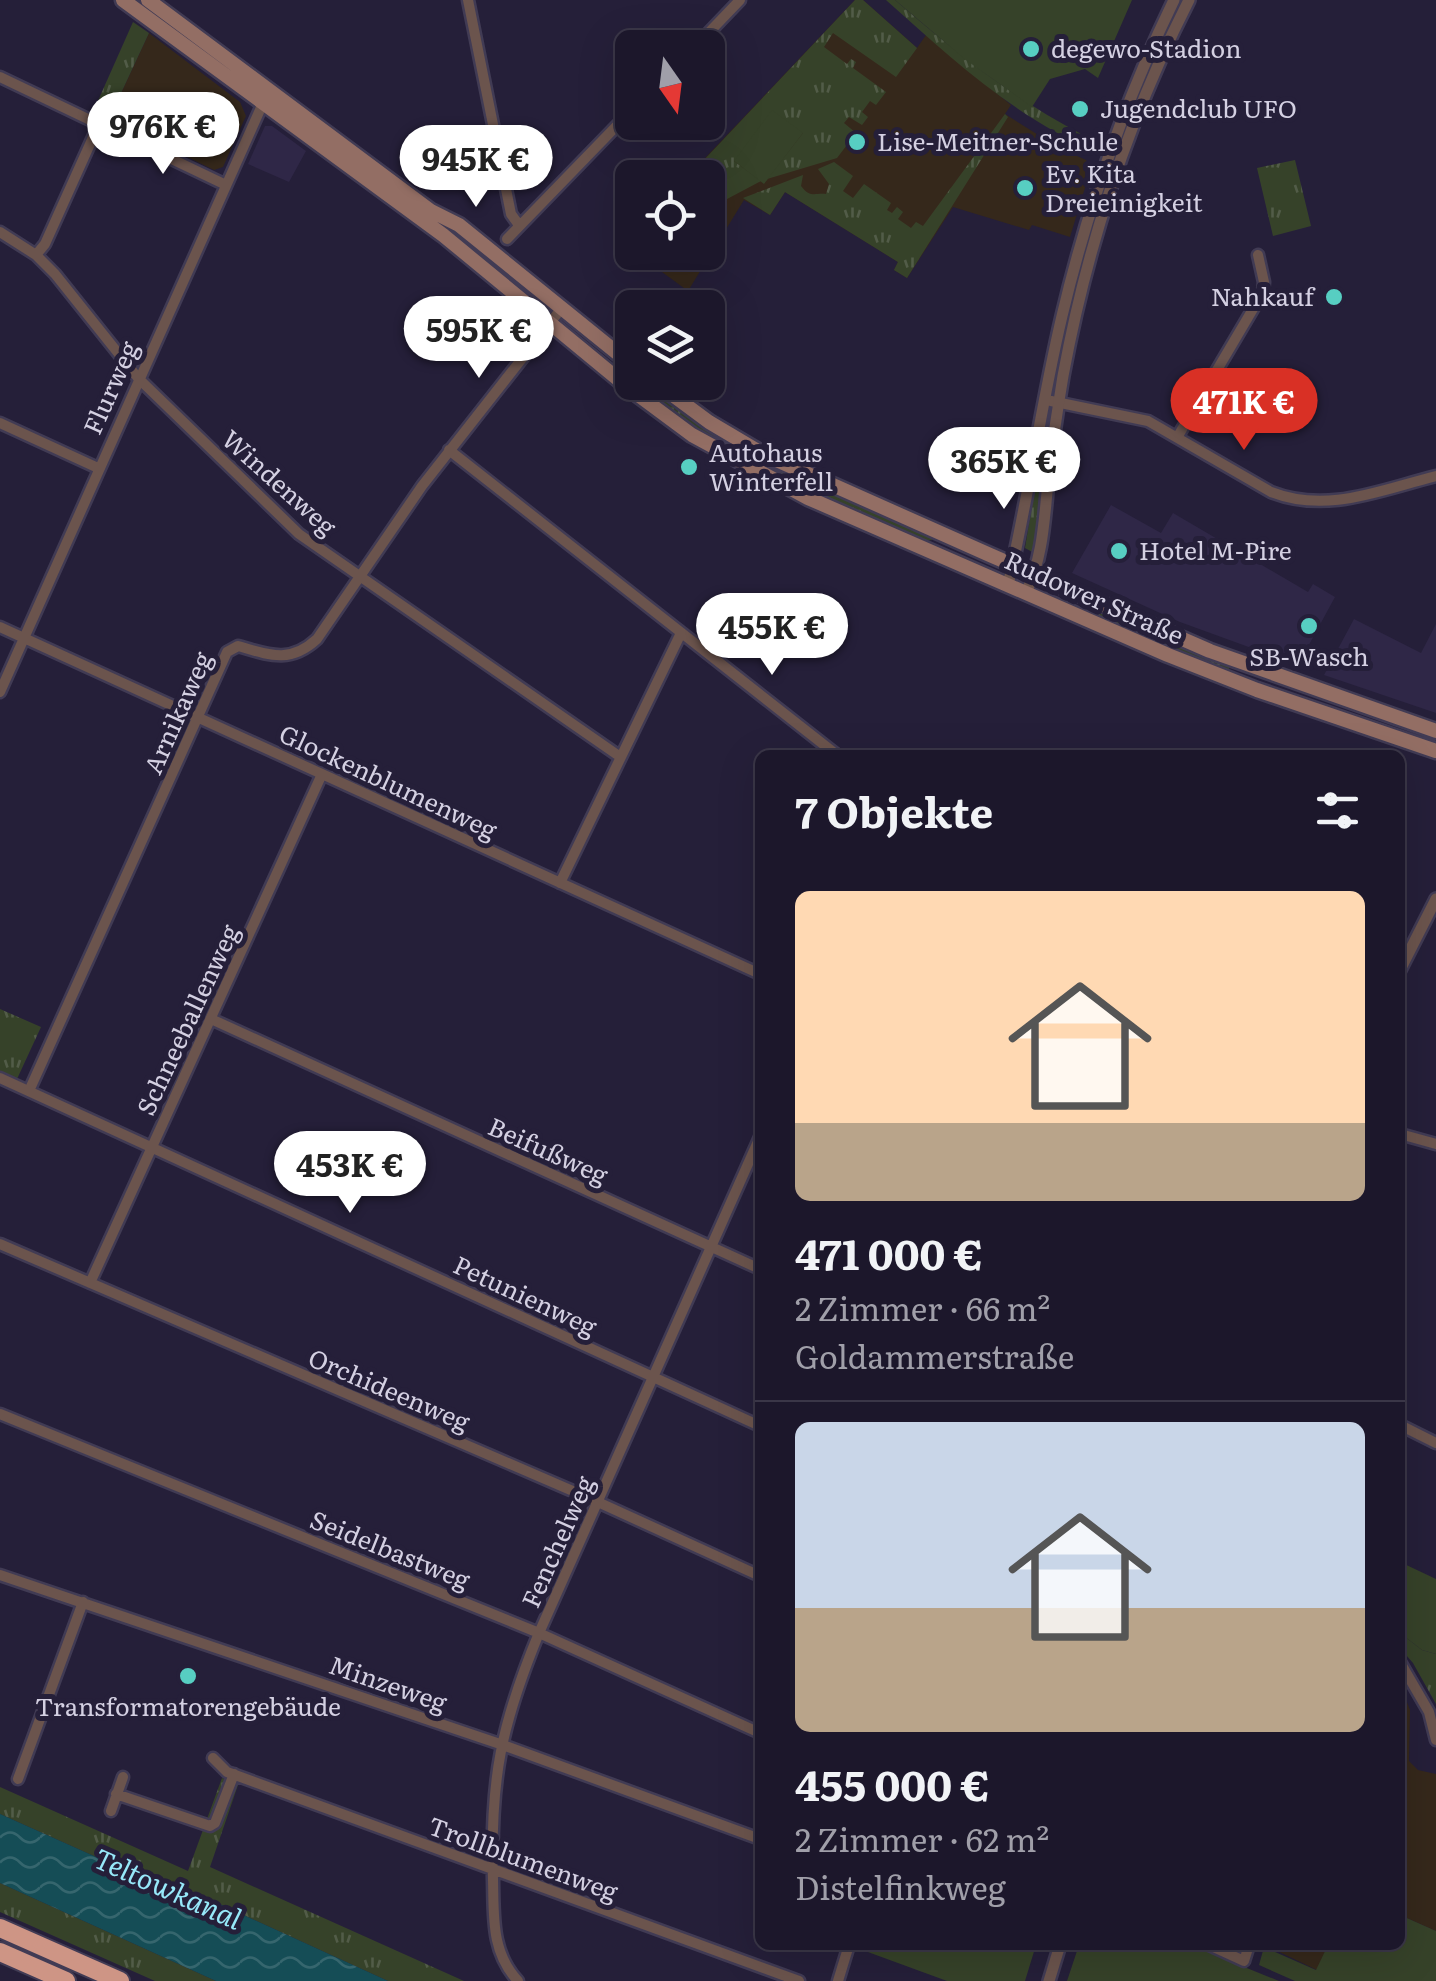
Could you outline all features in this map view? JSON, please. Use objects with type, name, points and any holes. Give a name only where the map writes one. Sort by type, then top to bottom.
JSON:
[{"type":"highway","points":[[0,1928],[120,1981]]},
{"type":"highway","points":[[0,1952],[66,1981]]},
{"type":"main road","points":[[123,0],[430,210],[459,225],[615,352]]},
{"type":"main road","points":[[148,0],[268,98]]},
{"type":"main road","name":"Rudower Straße","points":[[268,98],[662,414],[753,470],[1076,616],[1250,688],[1436,750]]},
{"type":"main road","name":"Rudower Straße","points":[[679,400],[763,454],[1084,597],[1257,669],[1436,731]]},
{"type":"main road","points":[[753,470],[763,454]]},
{"type":"main road","points":[[934,552],[942,534]]},
{"type":"main road","points":[[1076,616],[1084,597]]},
{"type":"main road","points":[[1250,688],[1257,669]]},
{"type":"street","points":[[468,0],[511,214],[519,225]]},
{"type":"street","points":[[711,30],[740,0]]},
{"type":"street","points":[[1008,584],[1076,261],[1174,0]]},
{"type":"street","points":[[1135,104],[1189,0]]},
{"type":"street","points":[[0,77],[226,185]]},
{"type":"street","name":"Flurweg","points":[[0,692],[138,378],[268,98]]},
{"type":"street","points":[[36,254],[45,244],[100,124]]},
{"type":"street","points":[[507,239],[615,127]]},
{"type":"street","points":[[1026,593],[1041,556],[1059,402],[1113,162]]},
{"type":"street","name":"Windenweg","points":[[0,232],[36,254],[76,297],[138,378],[299,534],[619,756]]},
{"type":"street","points":[[482,267],[495,252]]},
{"type":"street","points":[[1178,436],[1263,292],[1258,255]]},
{"type":"street","name":"Arnikaweg","points":[[30,1092],[230,648],[238,646],[273,657],[304,650],[324,629],[449,450],[561,308]]},
{"type":"street","points":[[1045,400],[1134,416],[1178,436],[1271,492],[1303,502],[1334,502],[1436,476]]},
{"type":"street","points":[[0,423],[98,468]]},
{"type":"street","points":[[449,450],[831,750]]},
{"type":"street","name":"Glockenblumenweg","points":[[0,627],[755,972]]},
{"type":"street","points":[[560,883],[681,633]]},
{"type":"street","name":"Schneeballenweg","points":[[90,1283],[322,774]]},
{"type":"street","points":[[1405,960],[1436,899]]},
{"type":"street","name":"Beifußweg","points":[[211,1019],[755,1267]]},
{"type":"street","name":"Petunienweg","points":[[0,1078],[755,1424]]},
{"type":"street","points":[[1405,1135],[1436,1144]]},
{"type":"street","name":"Fenchelweg","points":[[518,1981],[501,1958],[495,1938],[494,1781],[500,1744],[517,1686],[539,1632],[755,1148]]},
{"type":"street","name":"Orchideenweg","points":[[0,1244],[755,1574]]},
{"type":"street","name":"Seidelbastweg","points":[[0,1414],[539,1632],[755,1731]]},
{"type":"street","points":[[1405,1428],[1436,1444]]},
{"type":"street","name":"Minzeweg","points":[[0,1575],[500,1744],[755,1837]]},
{"type":"street","points":[[18,1778],[83,1602]]},
{"type":"street","points":[[1405,1669],[1428,1712],[1436,1740]]},
{"type":"street","name":"Trollblumenweg","points":[[213,1758],[234,1774],[798,1981]]},
{"type":"street","points":[[116,1794],[210,1826],[216,1822],[234,1774]]},
{"type":"street","points":[[111,1810],[123,1777]]},
{"type":"street","points":[[838,1981],[848,1950]]},
{"type":"street","points":[[1050,1981],[1059,1950]]},
{"type":"street","points":[[1220,1950],[1244,1961],[1247,1950]]},
{"type":"shaded area","name":"Lise-Meitner-Schule","points":[[855,0],[863,0],[917,48],[926,35],[1011,105],[1005,114],[1086,160],[1091,168],[1070,237],[1032,225],[1029,230],[953,207],[907,278],[894,270],[898,262],[785,192],[770,215],[744,200],[725,231],[725,160],[703,160]]},
{"type":"shaded area","points":[[149,33],[240,102],[246,116],[223,167],[214,170],[109,119]]},
{"type":"shaded area","points":[[265,126],[272,126],[306,151],[289,182],[248,164]]},
{"type":"shaded area","name":"Lise-Meitner-Schule","points":[[659,270],[701,270],[687,290]]},
{"type":"shaded area","points":[[1111,505],[1161,533],[1173,513],[1308,592],[1313,584],[1335,597],[1298,665],[1180,622],[1072,573]]},
{"type":"shaded area","points":[[1354,619],[1421,653],[1436,624],[1436,713],[1324,675]]},
{"type":"shaded area","points":[[1405,1697],[1410,1710],[1409,1761],[1418,1770],[1436,1774],[1436,1931],[1405,1917]]},
{"type":"shaded area","points":[[1275,1950],[1326,1950],[1317,1970]]},
{"type":"green space","points":[[855,0],[863,0],[917,48],[896,77],[833,33],[824,47],[847,64],[851,59],[856,62],[853,68],[886,92],[876,105],[870,101],[862,112],[868,117],[862,125],[849,117],[844,123],[856,133],[837,158],[767,179],[803,133],[734,161],[761,181],[727,199],[725,160],[704,160]]},
{"type":"green space","points":[[886,0],[895,0],[1018,96],[1100,143],[1097,152],[1011,104]]},
{"type":"green space","name":"degewo-Stadion","points":[[895,0],[1132,0],[1098,78],[1085,69],[1050,79],[1032,107],[966,60]]},
{"type":"green space","points":[[133,22],[149,33],[109,119],[93,112]]},
{"type":"green space","points":[[772,110],[803,133],[764,184],[734,161]]},
{"type":"green space","points":[[1005,114],[1008,117],[907,278],[894,270],[898,262],[785,192],[770,215],[743,198],[803,175],[801,186],[807,192],[826,194],[829,184],[818,169],[834,162],[853,176],[843,191],[853,198],[864,184],[891,203],[887,210],[892,213],[897,207],[903,212],[898,219],[911,228],[916,222],[923,226]]},
{"type":"green space","points":[[1295,160],[1311,226],[1273,236],[1257,168]]},
{"type":"green space","points":[[658,400],[667,400],[750,454],[750,458],[701,431]]},
{"type":"green space","points":[[1046,418],[1051,419],[1036,554],[1025,548]]},
{"type":"green space","points":[[776,468],[932,540],[924,541],[772,473]]},
{"type":"green space","points":[[1087,608],[1230,666],[1228,672],[1087,613]]},
{"type":"green space","points":[[0,1009],[41,1027],[17,1079],[0,1072]]},
{"type":"green space","points":[[1405,1564],[1436,1579],[1436,1654],[1422,1650],[1405,1637]]},
{"type":"green space","points":[[1405,1637],[1422,1650],[1436,1654],[1436,1704],[1405,1654]]},
{"type":"green space","points":[[222,1778],[238,1785],[210,1867],[464,1981],[388,1981],[213,1901],[161,1886],[0,1814],[0,1787],[188,1871]]},
{"type":"green space","points":[[0,1883],[216,1981],[155,1981],[0,1912]]},
{"type":"green space","points":[[1405,1917],[1436,1931],[1436,1981],[1295,1981],[1259,1965],[1263,1950],[1271,1950],[1316,1970],[1326,1950],[1405,1950]]},
{"type":"green space","points":[[862,1950],[1034,1950],[1025,1981],[947,1981]]},
{"type":"green space","points":[[1077,1950],[1202,1950],[1279,1981],[1067,1981]]},
{"type":"water","name":"Teltowkanal","points":[[0,1814],[161,1886],[213,1901],[388,1981],[216,1981],[0,1883]]},
{"type":"place","name":"degewo-Stadion","points":[[1031,49]]},
{"type":"place","name":"Jugendclub UFO","points":[[1080,109]]},
{"type":"place","name":"Lise-Meitner-Schule","points":[[857,142]]},
{"type":"place","name":"Ev. Kita Dreieinigkeit","points":[[1025,188]]},
{"type":"place","name":"Nahkauf","points":[[1334,297]]},
{"type":"place","name":"Autohaus Winterfell","points":[[689,467]]},
{"type":"place","name":"Hotel M-Pire","points":[[1119,551]]},
{"type":"place","name":"SB-Wasch","points":[[1309,626]]},
{"type":"place","name":"Transformatorengebäude","points":[[188,1676]]}]
